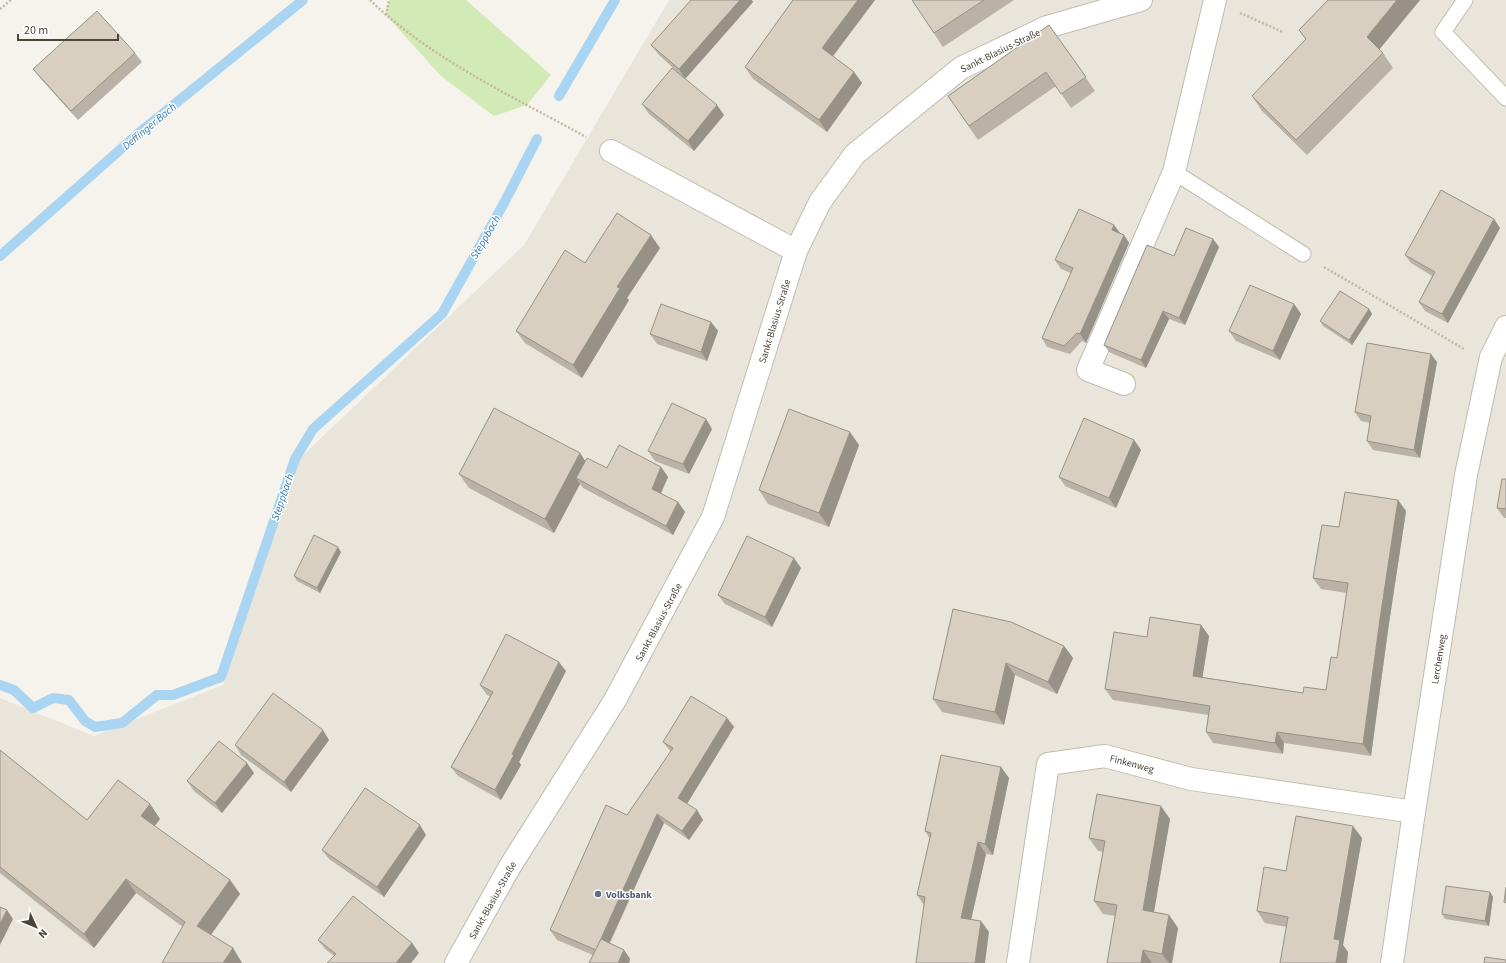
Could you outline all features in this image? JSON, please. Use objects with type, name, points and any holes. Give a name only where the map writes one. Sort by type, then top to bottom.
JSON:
[{"type":"street","name":"Sankt-Blasius-Straße","points":[[456,963],[509,868],[615,700],[713,517],[796,251],[820,202],[854,154],[961,68],[1047,27],[1142,0]]},
{"type":"street","points":[[1124,384],[1088,370],[1174,172],[1214,0]]},
{"type":"street","points":[[611,151],[796,251]]},
{"type":"street","name":"Lerchenweg","points":[[1392,963],[1466,475],[1495,361],[1506,327]]},
{"type":"street","name":"Finkenweg","points":[[1018,963],[1048,764],[1105,756],[1191,779],[1414,812]]},
{"type":"lane","points":[[1465,0],[1443,32],[1506,98]]},
{"type":"lane","points":[[1174,172],[1303,254]]},
{"type":"path","points":[[0,9],[11,0]]},
{"type":"path","points":[[370,0],[386,15],[458,68],[611,151]]},
{"type":"path","points":[[386,15],[389,0]]},
{"type":"path","points":[[1256,20],[1282,32]]},
{"type":"path","points":[[1303,254],[1495,361]]},
{"type":"shaded area","points":[[669,0],[1506,0],[1506,963],[0,963],[0,698],[94,736],[223,685],[300,458],[524,245]]},
{"type":"green space","points":[[389,0],[466,0],[551,75],[527,105],[494,116],[441,76],[386,15]]},
{"type":"building","points":[[691,0],[740,0],[679,69],[651,45]]},
{"type":"building","points":[[793,0],[858,0],[822,48],[854,72],[819,120],[745,67]]},
{"type":"building","points":[[912,0],[984,0],[934,33]]},
{"type":"building","points":[[1328,0],[1397,0],[1367,37],[1383,53],[1296,140],[1252,96],[1306,39],[1299,30]]},
{"type":"building","points":[[97,11],[135,53],[71,111],[33,69]]},
{"type":"building","points":[[1049,25],[1086,77],[1061,94],[1046,72],[969,126],[948,96]]},
{"type":"building","points":[[672,68],[717,105],[688,141],[642,104]]},
{"type":"building","points":[[1441,190],[1494,219],[1442,314],[1419,302],[1435,272],[1405,255]]},
{"type":"building","points":[[1079,209],[1114,225],[1112,230],[1124,235],[1080,334],[1077,333],[1064,346],[1042,338],[1073,268],[1055,260]]},
{"type":"building","points":[[617,213],[651,235],[617,287],[620,288],[573,365],[516,331],[565,250],[585,263]]},
{"type":"building","points":[[1186,228],[1213,239],[1179,318],[1163,311],[1141,360],[1104,345],[1147,245],[1174,256]]},
{"type":"building","points":[[1250,285],[1294,304],[1273,351],[1229,331]]},
{"type":"building","points":[[1340,291],[1369,309],[1349,340],[1320,321]]},
{"type":"building","points":[[661,304],[711,322],[701,352],[650,334]]},
{"type":"building","points":[[1367,343],[1431,354],[1414,450],[1367,441],[1371,416],[1355,412]]},
{"type":"building","points":[[672,403],[706,419],[683,464],[648,451]]},
{"type":"building","points":[[494,408],[580,453],[545,519],[459,474]]},
{"type":"building","points":[[789,409],[850,432],[819,513],[759,490]]},
{"type":"building","points":[[1084,418],[1134,440],[1109,498],[1059,477]]},
{"type":"building","points":[[619,445],[661,467],[652,489],[678,502],[666,526],[576,478],[587,458],[607,468]]},
{"type":"building","points":[[1502,479],[1506,479],[1506,509],[1497,508]]},
{"type":"building","points":[[1345,492],[1398,500],[1363,744],[1277,732],[1275,743],[1206,732],[1210,706],[1105,689],[1114,632],[1147,637],[1150,617],[1201,625],[1193,676],[1303,693],[1304,687],[1326,690],[1331,657],[1337,658],[1348,583],[1313,578],[1322,525],[1339,527]]},
{"type":"building","points":[[314,535],[338,547],[317,588],[294,576]]},
{"type":"building","points":[[747,536],[794,558],[765,617],[718,595]]},
{"type":"building","points":[[953,609],[1011,622],[1064,646],[1048,682],[1006,663],[995,712],[933,699]]},
{"type":"building","points":[[506,634],[559,662],[512,754],[514,755],[495,790],[451,767],[493,692],[480,685]]},
{"type":"building","points":[[273,693],[323,730],[284,782],[235,745]]},
{"type":"building","points":[[691,696],[727,718],[678,798],[697,810],[682,831],[657,814],[596,950],[550,930],[606,805],[627,815],[673,748],[663,742]]},
{"type":"building","points":[[219,741],[247,763],[215,803],[187,781]]},
{"type":"building","points":[[0,750],[87,820],[118,780],[150,804],[141,816],[230,880],[197,926],[233,948],[223,963],[162,963],[185,922],[126,879],[84,934],[0,867]]},
{"type":"building","points":[[941,755],[1001,767],[985,844],[978,842],[961,918],[981,921],[975,963],[916,963],[925,897],[917,895],[931,833],[925,831]]},
{"type":"building","points":[[365,788],[420,825],[377,887],[322,850]]},
{"type":"building","points":[[1097,794],[1161,806],[1143,910],[1169,915],[1162,954],[1143,950],[1141,963],[1107,963],[1117,905],[1094,901],[1105,841],[1089,838]]},
{"type":"building","points":[[1296,816],[1353,826],[1334,939],[1340,940],[1336,963],[1280,963],[1288,917],[1257,911],[1264,867],[1286,871]]},
{"type":"building","points":[[1446,886],[1490,892],[1485,921],[1442,914]]},
{"type":"building","points":[[1506,887],[1506,903],[1504,902]]},
{"type":"building","points":[[353,896],[412,943],[396,963],[327,963],[336,954],[318,940]]},
{"type":"building","points":[[0,907],[7,910],[0,924]]},
{"type":"building","points":[[601,939],[624,950],[618,963],[589,963]]},
{"type":"building","points":[[1485,957],[1506,960],[1506,963],[1484,963]]},
{"type":"waterway","name":"Deffinger Bach","points":[[0,256],[139,133],[303,0]]},
{"type":"waterway","name":"Steppbach","points":[[559,96],[615,0]]},
{"type":"waterway","name":"Steppbach","points":[[0,685],[14,690],[33,708],[53,698],[69,700],[85,721],[95,727],[122,723],[157,695],[173,695],[221,677],[295,459],[313,429],[442,314],[504,203],[537,139]]},
{"type":"place","name":"Volksbank","points":[[598,894]]}]
